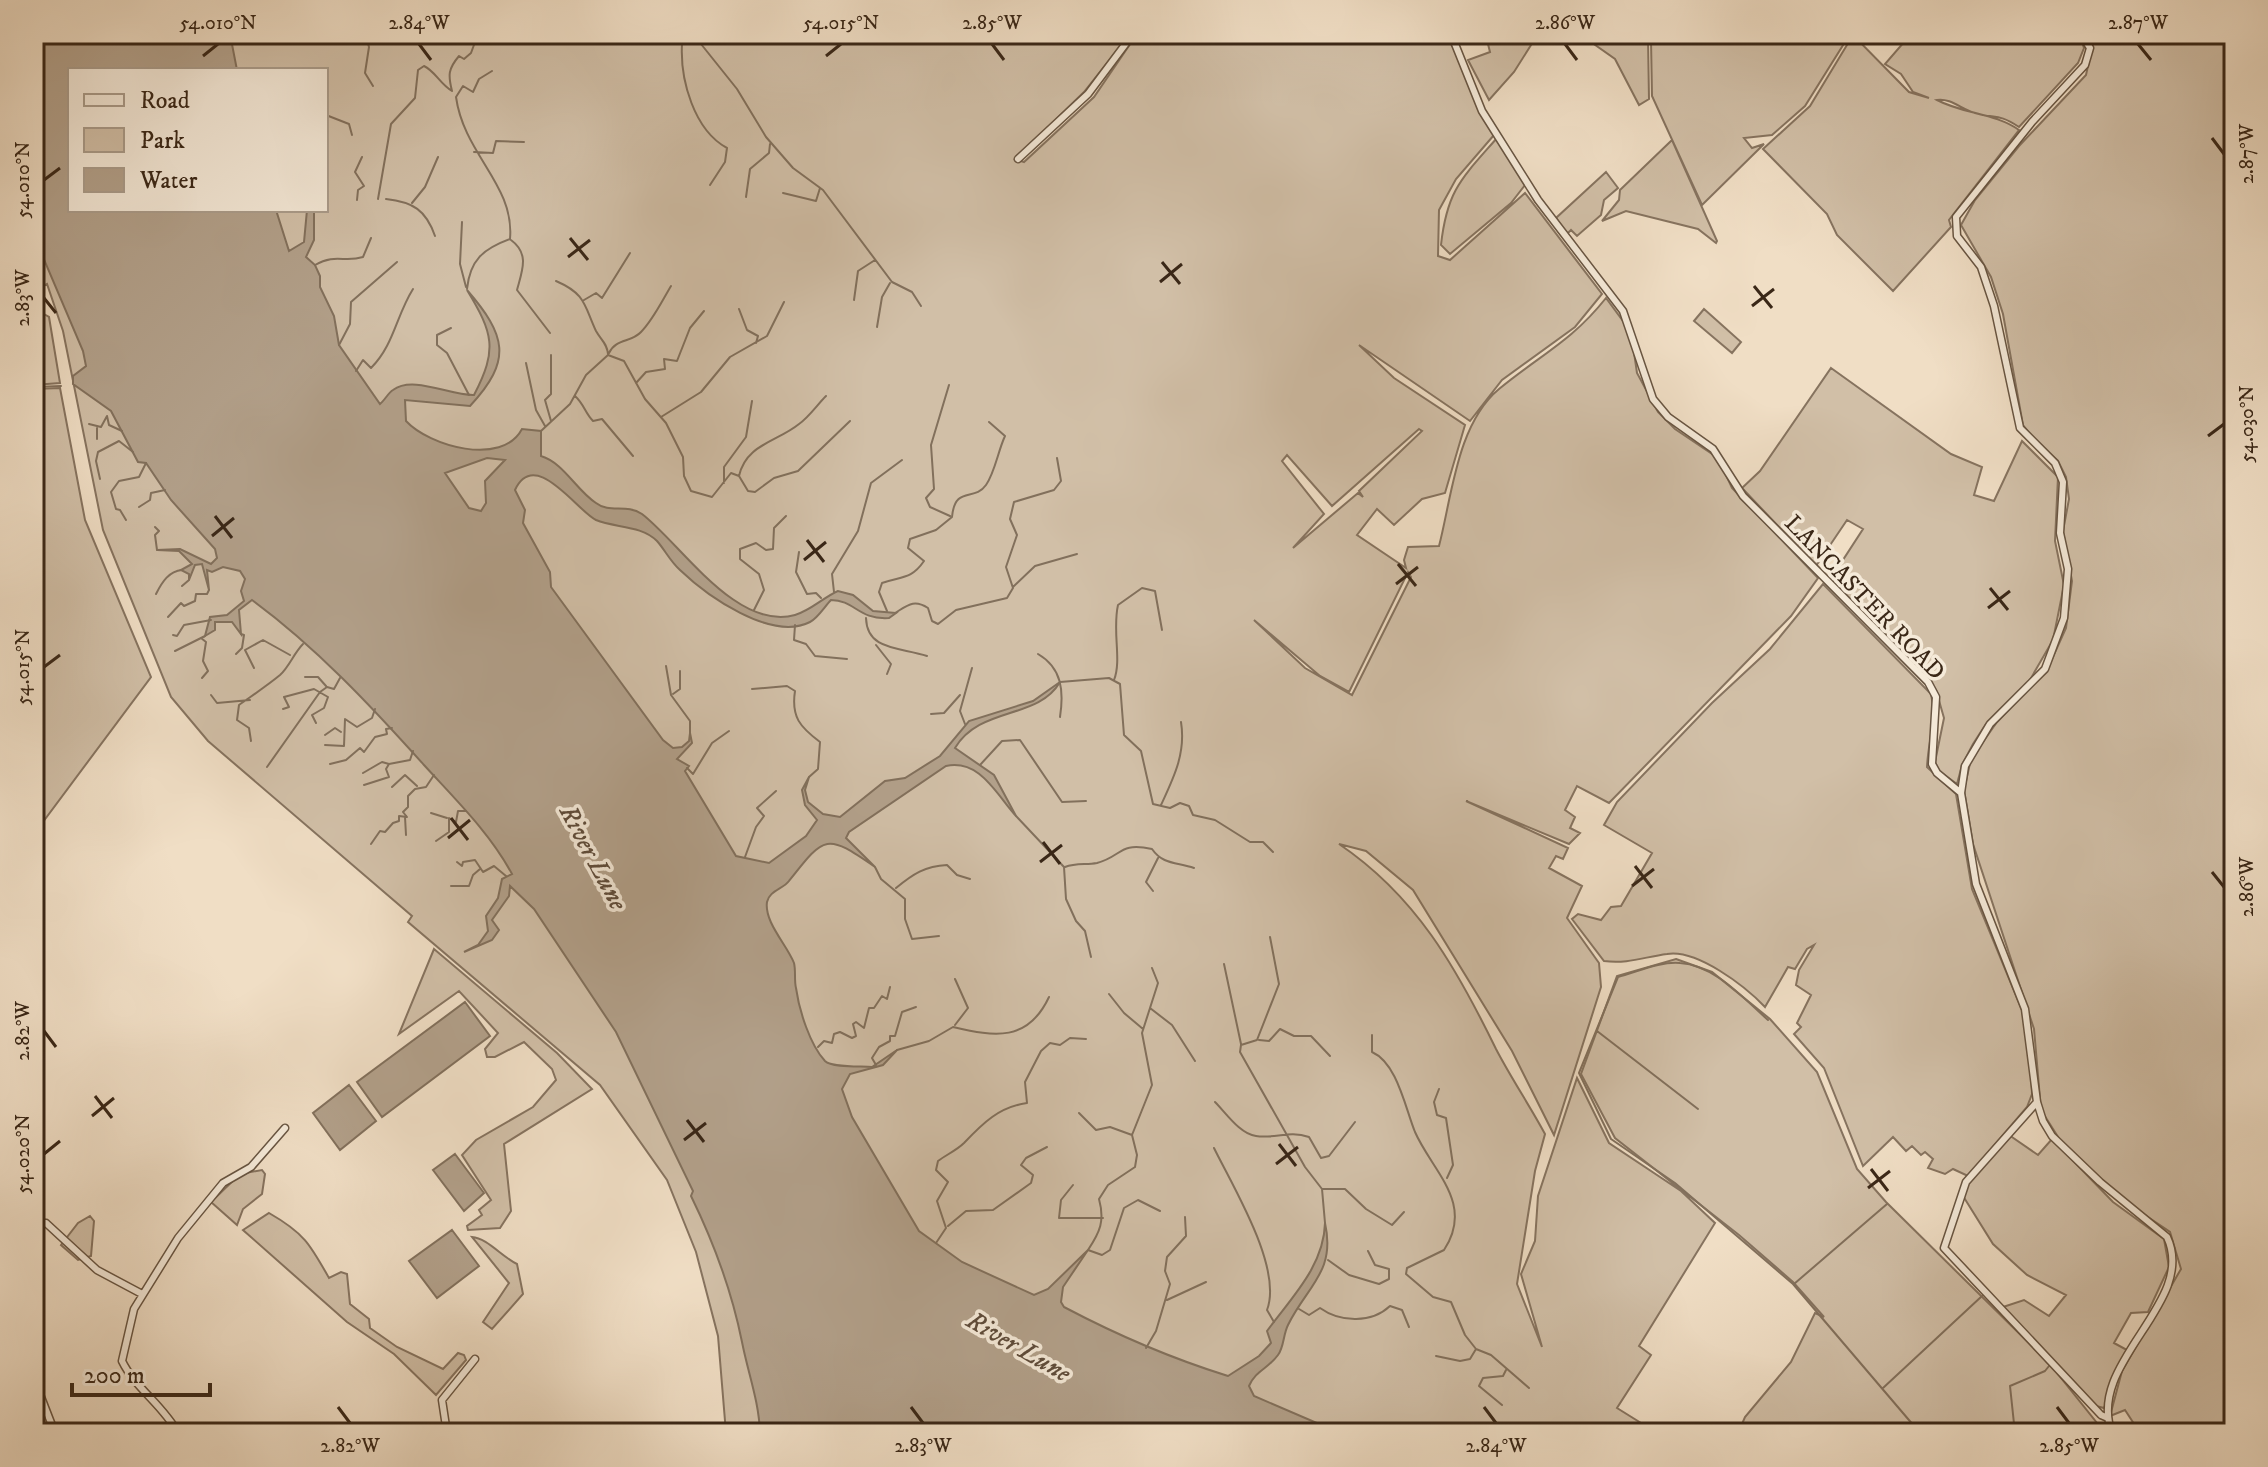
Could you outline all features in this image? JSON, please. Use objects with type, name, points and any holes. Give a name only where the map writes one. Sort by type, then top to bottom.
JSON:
[{"type":"street","points":[[1018,159],[1088,94],[1133,34]]},
{"type":"street","name":"LANCASTER ROAD","points":[[1451,34],[1482,111],[1538,200],[1623,311],[1653,399],[1668,417],[1713,449],[1743,496],[1928,682],[1936,697],[1932,764],[1937,773],[1961,793]]},
{"type":"street","points":[[2081,34],[2090,48],[2085,65],[2032,122],[1956,217],[1957,236],[1981,267],[1994,306],[2020,428],[2055,463],[2063,482],[2060,533],[2068,569],[2064,618],[2045,669],[1979,739],[1965,766],[1961,793],[1976,884],[2025,1009],[2037,1102],[2052,1136],[2122,1202],[2167,1237],[2173,1254],[2173,1273],[2166,1290],[2119,1370],[2108,1418],[2112,1433]]},
{"type":"street","points":[[2037,1102],[1966,1182],[1944,1248],[2101,1415],[2108,1418]]},
{"type":"street","points":[[178,1433],[160,1405],[133,1379],[122,1361],[132,1316],[142,1294],[212,1195],[232,1175],[251,1167],[285,1128]]},
{"type":"street","points":[[34,1222],[46,1223],[97,1270],[142,1294]]},
{"type":"street","points":[[447,1433],[442,1400],[475,1359]]},
{"type":"street","points":[[34,1379],[55,1433]]},
{"type":"green space","points":[[34,34],[1130,34],[1084,92],[1015,159],[1024,162],[1094,97],[1137,34],[1447,34],[1494,135],[1456,179],[1439,210],[1438,256],[1450,260],[1525,193],[1602,294],[1575,327],[1502,380],[1470,421],[1359,345],[1394,378],[1465,425],[1445,493],[1422,499],[1394,525],[1377,509],[1357,535],[1406,568],[1404,560],[1408,547],[1439,546],[1458,462],[1474,421],[1485,404],[1499,389],[1568,337],[1606,298],[1631,332],[1637,373],[1658,412],[1675,429],[1718,458],[1732,488],[1818,578],[1791,616],[1609,803],[1577,786],[1565,810],[1575,817],[1570,828],[1580,833],[1569,844],[1466,801],[1568,848],[1563,859],[1556,856],[1549,868],[1582,886],[1567,918],[1599,963],[1601,987],[1554,1135],[1512,1051],[1413,890],[1366,851],[1339,844],[1390,886],[1431,935],[1545,1134],[1535,1171],[1517,1284],[1542,1347],[1521,1274],[1535,1241],[1538,1196],[1577,1078],[1609,1143],[1681,1191],[1715,1223],[1639,1346],[1651,1355],[1617,1408],[1657,1433],[1193,1433],[964,1319],[106,212],[328,212],[328,68],[68,68]],"holes":[[[1419,429],[1422,431],[1359,491],[1363,497],[1358,493],[1293,548],[1324,514],[1282,461],[1287,455],[1332,506]],[[1408,572],[1411,577],[1352,695],[1305,668],[1254,620],[1320,676],[1349,692]]]},
{"type":"green space","points":[[1497,34],[1538,34],[1514,72],[1489,100],[1468,60],[1490,52],[1488,44]]},
{"type":"green space","points":[[1651,34],[1648,38],[1649,99],[1639,105],[1615,59],[1581,35]]},
{"type":"green space","points":[[1655,34],[1850,34],[1805,106],[1772,135],[1744,138],[1752,148],[1764,144],[1702,205],[1652,96],[1651,40]]},
{"type":"green space","points":[[1911,34],[2079,34],[2084,48],[2078,63],[2019,127],[2001,118],[1982,115],[2019,130],[1949,220],[1951,227],[1893,291],[1837,235],[1827,214],[1763,149],[1810,106],[1853,35],[1909,92],[1929,98],[1913,92],[1901,74],[1885,64]],"holes":[[[1937,100],[1951,102],[1974,113],[1957,108]]]},
{"type":"green space","points":[[2085,34],[2234,34],[2234,1433],[2140,1433],[2125,1410],[2110,1416],[2122,1371],[2181,1269],[2170,1232],[2127,1203],[2092,1171],[2060,1140],[2041,1110],[2034,1029],[1973,844],[1964,790],[1971,759],[1997,722],[2048,668],[2066,628],[2072,581],[2063,531],[2069,499],[2066,477],[2058,461],[2036,442],[2023,425],[2003,314],[1991,277],[1961,225],[1975,200],[2019,146],[2086,75],[2091,52]]},
{"type":"green space","points":[[1497,138],[1525,185],[1511,203],[1450,254],[1441,245],[1452,198],[1465,175]]},
{"type":"green space","points":[[1672,140],[1716,243],[1698,229],[1626,211],[1602,221],[1619,200],[1620,190]]},
{"type":"green space","points":[[34,151],[82,257],[544,840],[1102,1433],[726,1433],[718,1336],[696,1252],[667,1180],[600,1085],[408,922],[412,916],[208,741],[171,697],[103,530],[63,331],[47,284],[34,291],[34,257],[43,274],[34,253]]},
{"type":"green space","points":[[1606,172],[1618,188],[1604,200],[1601,215],[1577,236],[1571,230],[1567,234],[1556,218]]},
{"type":"green space","points":[[1704,309],[1741,342],[1732,353],[1694,321]]},
{"type":"green space","points":[[42,313],[49,317],[60,383],[34,385],[34,324]]},
{"type":"green space","points":[[1831,368],[1951,454],[1982,467],[1974,495],[1994,501],[2022,441],[2058,477],[2055,541],[2064,585],[2053,640],[2027,685],[1986,724],[1962,765],[1957,784],[1939,771],[1935,762],[1944,718],[1936,690],[1830,580],[1863,529],[1847,520],[1816,566],[1742,488],[1760,471]]},
{"type":"green space","points":[[60,388],[85,520],[151,677],[34,834],[34,389]]},
{"type":"green space","points":[[1823,584],[1931,694],[1933,722],[1927,767],[1956,794],[1972,889],[2022,1010],[2031,1065],[2032,1094],[2027,1107],[1968,1176],[1953,1169],[1945,1174],[1928,1168],[1933,1159],[1925,1152],[1921,1155],[1912,1146],[1906,1151],[1893,1137],[1863,1166],[1824,1068],[1794,1034],[1801,1027],[1797,1023],[1811,995],[1796,985],[1799,970],[1814,945],[1807,949],[1795,969],[1788,967],[1765,1007],[1720,971],[1692,957],[1667,954],[1628,961],[1604,961],[1572,919],[1578,914],[1601,920],[1611,907],[1621,906],[1652,853],[1604,825],[1617,802],[1712,703],[1770,649]]},
{"type":"green space","points":[[434,949],[557,1053],[592,1089],[504,1144],[511,1211],[500,1228],[468,1230],[467,1226],[482,1215],[479,1210],[491,1200],[462,1155],[476,1140],[533,1107],[556,1080],[552,1069],[524,1042],[495,1057],[487,1057],[485,1049],[498,1033],[459,991],[399,1034]]},
{"type":"green space","points":[[1676,959],[1712,972],[1770,1019],[1817,1072],[1857,1169],[1886,1202],[2049,1363],[2105,1433],[1738,1433],[1745,1417],[1791,1362],[1815,1313],[1824,1317],[1793,1282],[1739,1235],[1615,1138],[1581,1074],[1617,976]]},
{"type":"green space","points":[[2009,1135],[2038,1155],[2052,1139],[2113,1202],[2164,1239],[2169,1267],[2148,1312],[2131,1313],[2114,1343],[2127,1350],[2104,1408],[2096,1406],[2003,1307],[2024,1300],[2049,1316],[2066,1295],[2027,1275],[1993,1244],[1963,1196],[1969,1182]]},
{"type":"green space","points":[[262,1170],[265,1174],[262,1194],[243,1209],[237,1225],[211,1202],[240,1174]]},
{"type":"green space","points":[[269,1213],[305,1240],[329,1278],[341,1272],[347,1274],[350,1304],[369,1319],[370,1328],[397,1347],[443,1369],[458,1353],[464,1355],[466,1360],[436,1395],[394,1354],[347,1322],[243,1230]]},
{"type":"green space","points":[[90,1216],[94,1221],[91,1256],[78,1260],[61,1245],[78,1223]]},
{"type":"green space","points":[[472,1237],[517,1264],[523,1294],[492,1329],[483,1322],[509,1283]]},
{"type":"water","name":"River Lune","points":[[34,34],[230,34],[237,68],[68,68],[68,212],[277,212],[289,251],[304,242],[307,212],[314,212],[314,240],[306,257],[315,265],[320,276],[320,287],[334,316],[339,345],[380,404],[393,390],[411,385],[474,395],[487,365],[489,341],[482,318],[467,290],[490,321],[499,348],[498,361],[484,390],[470,406],[405,400],[406,421],[417,430],[448,445],[483,450],[512,441],[522,429],[541,431],[541,456],[556,464],[589,498],[601,506],[630,509],[642,514],[711,582],[752,610],[773,616],[795,615],[838,591],[853,595],[873,611],[896,613],[889,618],[879,618],[846,603],[831,600],[810,622],[794,627],[759,621],[722,603],[691,580],[651,536],[636,529],[596,520],[544,478],[533,475],[523,479],[515,490],[525,510],[523,523],[550,572],[551,587],[663,740],[673,748],[682,747],[689,741],[690,733],[692,743],[677,759],[689,766],[685,771],[736,856],[769,863],[806,836],[817,820],[805,805],[802,790],[809,777],[805,790],[808,802],[823,814],[840,817],[885,781],[905,778],[940,756],[969,721],[1033,701],[1060,682],[1038,702],[979,725],[955,748],[994,775],[1016,816],[978,773],[958,765],[946,766],[849,832],[846,838],[875,867],[846,848],[827,844],[819,847],[786,884],[770,895],[767,910],[794,963],[797,997],[806,1027],[825,1061],[834,1065],[872,1067],[897,1050],[883,1065],[850,1074],[842,1089],[852,1117],[919,1231],[962,1262],[1034,1295],[1048,1289],[1088,1250],[1063,1287],[1061,1302],[1064,1307],[1185,1362],[1228,1376],[1259,1356],[1271,1343],[1267,1331],[1313,1267],[1325,1223],[1327,1254],[1318,1278],[1295,1311],[1278,1355],[1255,1376],[1249,1386],[1254,1396],[1340,1433],[760,1433],[753,1387],[721,1268],[691,1196],[693,1191],[616,1032],[534,909],[510,886],[509,896],[492,920],[499,930],[492,940],[464,952],[478,945],[488,931],[486,916],[498,898],[502,879],[512,874],[471,817],[342,678],[252,600],[239,610],[241,634],[232,622],[215,622],[215,630],[205,636],[210,617],[227,615],[244,601],[241,591],[245,579],[240,571],[223,567],[212,572],[207,570],[209,590],[202,564],[195,565],[189,580],[189,574],[181,570],[192,564],[179,551],[157,550],[180,549],[211,564],[217,558],[215,549],[171,500],[146,463],[138,462],[111,411],[73,384],[73,376],[86,366],[83,351],[34,236]],"holes":[[[487,458],[505,460],[485,481],[486,503],[481,511],[469,508],[445,473]]]},
{"type":"water","points":[[465,1002],[490,1036],[382,1117],[357,1082]]},
{"type":"water","points":[[349,1085],[376,1121],[340,1150],[313,1113]]},
{"type":"water","points":[[455,1154],[484,1193],[464,1211],[433,1170]]},
{"type":"water","points":[[452,1230],[479,1266],[437,1298],[409,1261]]},
{"type":"waterway","points":[[365,34],[369,47],[365,73],[373,86]]},
{"type":"waterway","points":[[405,34],[421,44]]},
{"type":"waterway","points":[[378,199],[391,124],[415,98],[418,70],[424,66],[428,68],[452,91],[451,69],[459,56],[464,59],[471,53],[478,34]]},
{"type":"waterway","points":[[691,34],[682,44],[691,103],[706,129],[727,148],[725,162],[710,185]]},
{"type":"waterway","points":[[693,34],[737,89],[766,137],[793,168],[823,190],[892,282],[912,292],[921,306]]},
{"type":"waterway","points":[[467,289],[471,270],[480,257],[492,247],[510,239],[505,202],[469,136],[456,97],[463,86],[473,92],[479,79],[492,71]]},
{"type":"waterway","points":[[328,116],[349,124],[352,135]]},
{"type":"waterway","points":[[474,152],[493,153],[496,141],[524,142]]},
{"type":"waterway","points":[[746,197],[750,169],[769,153],[770,144]]},
{"type":"waterway","points":[[357,200],[358,190],[364,186],[355,172],[362,157]]},
{"type":"waterway","points":[[412,203],[425,187],[438,157]]},
{"type":"waterway","points":[[783,193],[816,201],[820,188]]},
{"type":"waterway","points":[[386,199],[404,202],[417,209],[435,236]]},
{"type":"waterway","points":[[462,222],[460,264],[466,287]]},
{"type":"waterway","points":[[315,265],[334,259],[363,257],[371,238]]},
{"type":"waterway","points":[[511,240],[523,257],[517,290],[550,333]]},
{"type":"waterway","points":[[584,300],[596,293],[602,298],[630,253]]},
{"type":"waterway","points":[[854,300],[858,271],[875,260]]},
{"type":"waterway","points":[[339,345],[350,324],[351,302],[397,262]]},
{"type":"waterway","points":[[556,281],[583,301],[608,354]]},
{"type":"waterway","points":[[877,327],[882,297],[890,283]]},
{"type":"waterway","points":[[609,353],[616,345],[641,332],[671,286]]},
{"type":"waterway","points":[[356,371],[363,360],[371,368],[379,359],[413,289]]},
{"type":"waterway","points":[[661,417],[701,392],[730,357],[767,336],[784,302]]},
{"type":"waterway","points":[[739,309],[747,330],[758,336],[756,343]]},
{"type":"waterway","points":[[636,383],[646,372],[665,369],[664,359],[677,361],[690,328],[704,311]]},
{"type":"waterway","points":[[451,328],[437,335],[437,345],[447,353],[469,395]]},
{"type":"waterway","points":[[551,355],[551,394],[545,400],[551,421]]},
{"type":"waterway","points":[[541,431],[570,404],[586,375],[608,355],[624,361],[645,399],[666,423],[683,457],[684,476],[691,491],[712,497],[731,473],[739,476],[748,491],[755,492],[774,478],[798,471],[850,421]]},
{"type":"waterway","points":[[526,363],[536,410],[545,426]]},
{"type":"waterway","points":[[949,385],[931,445],[934,489],[926,498],[930,507],[950,516]]},
{"type":"waterway","points":[[34,387],[61,386]]},
{"type":"waterway","points":[[575,396],[593,421],[602,419],[633,456]]},
{"type":"waterway","points":[[739,476],[755,450],[799,424],[826,396]]},
{"type":"waterway","points":[[724,483],[724,467],[746,437],[752,401]]},
{"type":"waterway","points":[[89,424],[101,427],[107,416],[109,425],[122,431]]},
{"type":"waterway","points":[[887,611],[879,592],[882,583],[910,574],[924,561],[908,548],[910,539],[936,530],[952,517],[961,497],[981,490],[989,480],[1005,436],[989,422]]},
{"type":"waterway","points":[[97,428],[97,439]]},
{"type":"waterway","points":[[100,479],[96,461],[98,452],[119,441],[133,452]]},
{"type":"waterway","points":[[895,613],[919,604],[928,608],[932,621],[938,624],[956,610],[1007,598],[1013,588],[1006,567],[1017,535],[1010,519],[1014,502],[1054,490],[1061,481],[1057,458]]},
{"type":"waterway","points":[[834,592],[832,574],[858,531],[871,483],[902,460]]},
{"type":"waterway","points":[[126,520],[116,509],[111,492],[119,481],[139,477],[146,463]]},
{"type":"waterway","points":[[139,507],[150,500],[151,493],[165,490]]},
{"type":"waterway","points":[[754,610],[764,590],[759,574],[740,559],[740,549],[756,543],[766,550],[773,549],[774,528],[786,516]]},
{"type":"waterway","points":[[155,527],[159,531],[155,535],[157,550]]},
{"type":"waterway","points":[[799,552],[796,572],[807,594],[816,593],[821,598]]},
{"type":"waterway","points":[[1013,587],[1035,566],[1077,554]]},
{"type":"waterway","points":[[156,594],[166,578],[182,570]]},
{"type":"waterway","points":[[182,586],[189,580]]},
{"type":"waterway","points":[[1114,680],[1118,605],[1142,588],[1155,591],[1162,630]]},
{"type":"waterway","points":[[168,617],[181,603],[184,606],[195,601],[196,594],[207,594],[209,590]]},
{"type":"waterway","points":[[866,618],[872,637],[879,642],[927,656]]},
{"type":"waterway","points":[[173,635],[177,636],[184,625],[211,620]]},
{"type":"waterway","points":[[795,625],[794,640],[806,644],[815,656],[847,659]]},
{"type":"waterway","points":[[236,654],[242,648],[244,635],[241,634]]},
{"type":"waterway","points":[[175,651],[205,636]]},
{"type":"waterway","points":[[201,638],[206,642],[203,661],[208,671],[202,678]]},
{"type":"waterway","points":[[254,668],[245,650],[263,640],[290,655]]},
{"type":"waterway","points":[[251,741],[249,728],[237,720],[239,705],[280,675],[303,644]]},
{"type":"waterway","points":[[876,645],[891,664],[887,674]]},
{"type":"waterway","points":[[1038,654],[1052,666],[1060,681],[1060,717]]},
{"type":"waterway","points":[[666,666],[671,695],[690,721],[690,733]]},
{"type":"waterway","points":[[965,724],[960,711],[972,668]]},
{"type":"waterway","points":[[673,694],[680,689],[680,671]]},
{"type":"waterway","points":[[305,677],[318,677],[326,686]]},
{"type":"waterway","points":[[267,767],[320,692],[327,687],[334,689],[340,678]]},
{"type":"waterway","points":[[1060,682],[1109,678],[1120,684],[1124,735],[1141,751],[1153,804],[1170,808],[1180,803],[1189,806],[1193,815],[1215,820],[1250,842],[1263,842],[1273,852]]},
{"type":"waterway","points":[[752,689],[787,686],[795,691],[794,708],[798,721],[820,742],[818,769],[809,777]]},
{"type":"waterway","points":[[283,709],[289,707],[284,697],[314,689],[328,697],[324,708],[312,715],[316,723]]},
{"type":"waterway","points":[[211,695],[217,703],[250,700]]},
{"type":"waterway","points":[[931,714],[944,713],[960,695]]},
{"type":"waterway","points":[[325,745],[344,746],[345,719],[357,727],[372,718],[375,709]]},
{"type":"waterway","points":[[1161,805],[1180,755],[1181,722]]},
{"type":"waterway","points":[[325,735],[335,728],[341,732]]},
{"type":"waterway","points":[[330,764],[346,760],[360,748],[364,752],[375,737],[387,734],[386,729],[392,728]]},
{"type":"waterway","points":[[687,768],[693,774],[712,743],[729,731]]},
{"type":"waterway","points":[[980,765],[1002,741],[1020,740],[1062,802],[1086,801]]},
{"type":"waterway","points":[[364,785],[389,777],[386,769],[389,764],[410,760],[413,751]]},
{"type":"waterway","points":[[363,773],[382,762],[389,764]]},
{"type":"waterway","points":[[392,787],[405,775],[417,786]]},
{"type":"waterway","points":[[371,844],[380,831],[385,832],[399,821],[399,816],[407,817],[403,812],[408,807],[408,796],[415,789],[426,787],[434,775]]},
{"type":"waterway","points":[[745,857],[756,827],[764,816],[757,808],[776,791]]},
{"type":"waterway","points":[[436,841],[449,832],[449,818],[456,822],[458,811],[466,811]]},
{"type":"waterway","points":[[431,813],[447,818]]},
{"type":"waterway","points":[[1016,816],[1064,867],[1066,899],[1076,921],[1085,931],[1091,957]]},
{"type":"waterway","points":[[405,817],[406,835]]},
{"type":"waterway","points":[[1065,867],[1097,863],[1127,849],[1141,847],[1152,849],[1166,860],[1194,868]]},
{"type":"waterway","points":[[1153,891],[1146,882],[1158,858]]},
{"type":"waterway","points":[[457,862],[462,866],[463,862],[475,860],[483,872],[494,866],[506,876]]},
{"type":"waterway","points":[[896,888],[920,872],[947,865],[957,875],[970,879]]},
{"type":"waterway","points":[[875,867],[881,879],[905,899],[905,919],[912,939],[939,936]]},
{"type":"waterway","points":[[451,886],[469,886],[473,875],[480,869]]},
{"type":"waterway","points":[[1270,937],[1279,984],[1257,1040],[1241,1045],[1240,1052],[1305,1167],[1322,1189],[1325,1223]]},
{"type":"waterway","points":[[1768,1020],[1728,984],[1705,970],[1680,963],[1649,967],[1618,977],[1579,1073],[1611,1139],[1675,1183],[1793,1284],[1920,1433]]},
{"type":"waterway","points":[[1224,964],[1241,1044]]},
{"type":"waterway","points":[[1152,968],[1158,983],[1142,1033],[1152,1085],[1132,1135],[1137,1155],[1135,1167],[1108,1185],[1099,1199],[1102,1214],[1100,1226],[1088,1250],[1102,1255],[1110,1250],[1124,1208],[1138,1200],[1160,1211]]},
{"type":"waterway","points":[[955,979],[968,1008],[955,1025]]},
{"type":"waterway","points":[[818,1047],[824,1041],[832,1043],[834,1034],[840,1032],[852,1038],[856,1036],[853,1024],[856,1022],[864,1028],[869,1008],[874,1008],[882,996],[887,999],[890,987]]},
{"type":"waterway","points":[[1109,994],[1124,1013],[1143,1029]]},
{"type":"waterway","points":[[897,1050],[929,1041],[953,1027],[983,1033],[1009,1033],[1031,1022],[1049,997]]},
{"type":"waterway","points":[[876,1065],[872,1058],[879,1047],[890,1041],[890,1036],[895,1036],[902,1012],[916,1007]]},
{"type":"waterway","points":[[1150,1008],[1172,1025],[1195,1061]]},
{"type":"waterway","points":[[1259,1040],[1269,1041],[1280,1029],[1294,1036],[1311,1036],[1330,1056]]},
{"type":"waterway","points":[[1597,1031],[1698,1109]]},
{"type":"waterway","points":[[1372,1035],[1372,1052],[1381,1058],[1394,1076],[1415,1132],[1453,1202],[1455,1217],[1444,1250],[1407,1268],[1406,1274],[1433,1297],[1451,1302],[1465,1335],[1476,1349],[1491,1355],[1529,1388]]},
{"type":"waterway","points":[[936,1243],[946,1228],[937,1201],[948,1182],[936,1170],[938,1161],[961,1146],[992,1117],[1008,1108],[1027,1103],[1025,1082],[1041,1051],[1050,1043],[1060,1045],[1070,1038],[1086,1039]]},
{"type":"waterway","points":[[1439,1089],[1434,1102],[1437,1115],[1446,1118],[1453,1165],[1447,1178]]},
{"type":"waterway","points":[[1215,1102],[1250,1134],[1309,1137],[1321,1158],[1329,1156],[1355,1122]]},
{"type":"waterway","points":[[1079,1113],[1096,1130],[1110,1127],[1132,1135]]},
{"type":"waterway","points":[[948,1226],[966,1211],[993,1210],[1031,1183],[1033,1175],[1021,1165],[1026,1158],[1047,1147]]},
{"type":"waterway","points":[[1214,1148],[1254,1228],[1262,1251],[1270,1293],[1267,1310],[1274,1322]]},
{"type":"waterway","points":[[1073,1185],[1061,1200],[1059,1218],[1103,1218]]},
{"type":"waterway","points":[[1322,1189],[1345,1189],[1366,1209],[1392,1225],[1404,1212]]},
{"type":"waterway","points":[[1794,1284],[1887,1204]]},
{"type":"waterway","points":[[1146,1348],[1156,1331],[1170,1284],[1165,1271],[1167,1257],[1186,1236],[1185,1217]]},
{"type":"waterway","points":[[1328,1260],[1349,1275],[1379,1284],[1389,1279],[1389,1269],[1375,1265],[1368,1251]]},
{"type":"waterway","points":[[1167,1300],[1206,1282]]},
{"type":"waterway","points":[[1883,1388],[1982,1296]]},
{"type":"waterway","points":[[1299,1309],[1309,1315],[1320,1308],[1337,1316],[1356,1319],[1374,1316],[1390,1306],[1402,1310],[1409,1327]]},
{"type":"waterway","points":[[1436,1356],[1460,1361],[1470,1359],[1476,1349]]},
{"type":"waterway","points":[[2015,1433],[2010,1386],[2045,1371],[2049,1366]]},
{"type":"waterway","points":[[1502,1405],[1479,1386],[1483,1378],[1503,1376],[1506,1370]]}]
